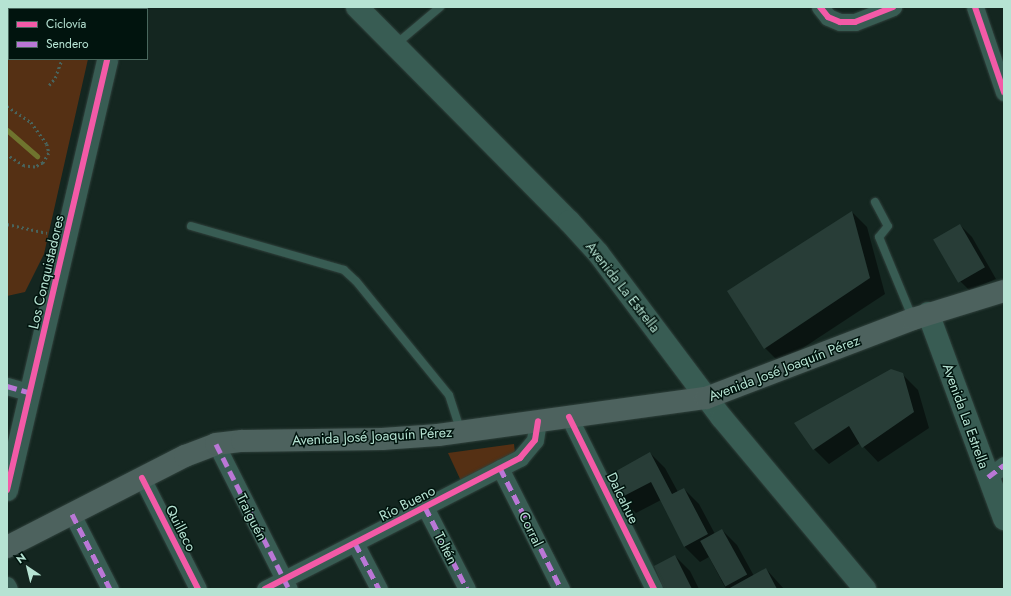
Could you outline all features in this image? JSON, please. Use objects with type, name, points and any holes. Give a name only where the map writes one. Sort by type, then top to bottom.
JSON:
[{"type":"main road","name":"Avenida La Estrella","points":[[357,7],[598,253],[706,398],[865,589]]},
{"type":"main road","name":"Avenida José Joaquín Pérez","points":[[7,546],[185,456],[216,444],[242,441],[401,438],[461,432],[706,398],[920,316],[1004,291]]},
{"type":"main road","name":"Avenida La Estrella","points":[[920,316],[996,471],[1004,519]]},
{"type":"street","points":[[820,7],[828,17],[840,22],[855,22],[894,7]]},
{"type":"street","points":[[975,7],[1004,92]]},
{"type":"street","name":"Los Conquistadores","points":[[7,490],[31,393],[107,60]]},
{"type":"street","points":[[7,386],[31,393]]},
{"type":"street","name":"Dalcahue","points":[[569,417],[654,589]]},
{"type":"street","name":"Río Bueno","points":[[265,589],[286,584],[355,543],[520,458],[530,449],[535,440],[538,421]]},
{"type":"street","name":"Traiguén","points":[[216,444],[286,584]]},
{"type":"street","name":"Corral","points":[[500,468],[561,589]]},
{"type":"street","name":"Quilleco","points":[[142,478],[198,589]]},
{"type":"street","name":"Toltén","points":[[425,507],[467,589]]},
{"type":"street","points":[[72,514],[110,589]]},
{"type":"street","points":[[355,543],[379,589]]},
{"type":"street","points":[[7,584],[9,589]]},
{"type":"lane","points":[[395,45],[440,7]]},
{"type":"lane","points":[[875,202],[888,226],[879,237],[920,316]]},
{"type":"lane","points":[[191,226],[344,270],[356,281],[449,395],[461,432]]},
{"type":"path","points":[[49,85],[55,78],[62,60]]},
{"type":"path","points":[[7,106],[31,122],[47,144],[49,153],[43,163],[35,167],[24,166],[7,155]]},
{"type":"path","points":[[7,224],[53,234]]},
{"type":"shaded area","points":[[7,7],[99,7],[8,8],[8,60],[88,60],[44,254],[25,292],[7,296]]},
{"type":"shaded area","points":[[514,444],[515,453],[461,481],[448,453]]},
{"type":"building","points":[[852,211],[870,278],[764,349],[727,291]]},
{"type":"building","points":[[960,224],[985,267],[958,283],[933,240]]},
{"type":"building","points":[[891,369],[903,373],[914,412],[862,448],[849,426],[813,450],[794,423]]},
{"type":"building","points":[[650,452],[672,494],[684,488],[708,534],[684,547],[651,482],[620,498],[609,475]]},
{"type":"building","points":[[722,529],[747,574],[725,587],[700,541]]},
{"type":"building","points":[[675,555],[692,589],[664,589],[654,566]]},
{"type":"building","points":[[766,568],[777,589],[728,589]]},
{"type":"waterway","points":[[7,130],[37,156]]},
{"type":"marked path","points":[[7,386],[31,393]]},
{"type":"marked path","points":[[216,444],[289,589]]},
{"type":"marked path","points":[[988,477],[1004,465]]},
{"type":"marked path","points":[[500,468],[561,589]]},
{"type":"marked path","points":[[425,507],[467,589]]},
{"type":"marked path","points":[[72,514],[110,589]]},
{"type":"marked path","points":[[355,543],[379,589]]},
{"type":"cycle path","points":[[820,7],[828,17],[840,22],[855,22],[893,7]]},
{"type":"cycle path","points":[[975,7],[1004,92]]},
{"type":"cycle path","points":[[7,490],[107,60]]},
{"type":"cycle path","points":[[569,417],[654,589]]},
{"type":"cycle path","points":[[265,589],[520,458],[535,440],[538,421]]},
{"type":"cycle path","points":[[142,478],[198,589]]}]
